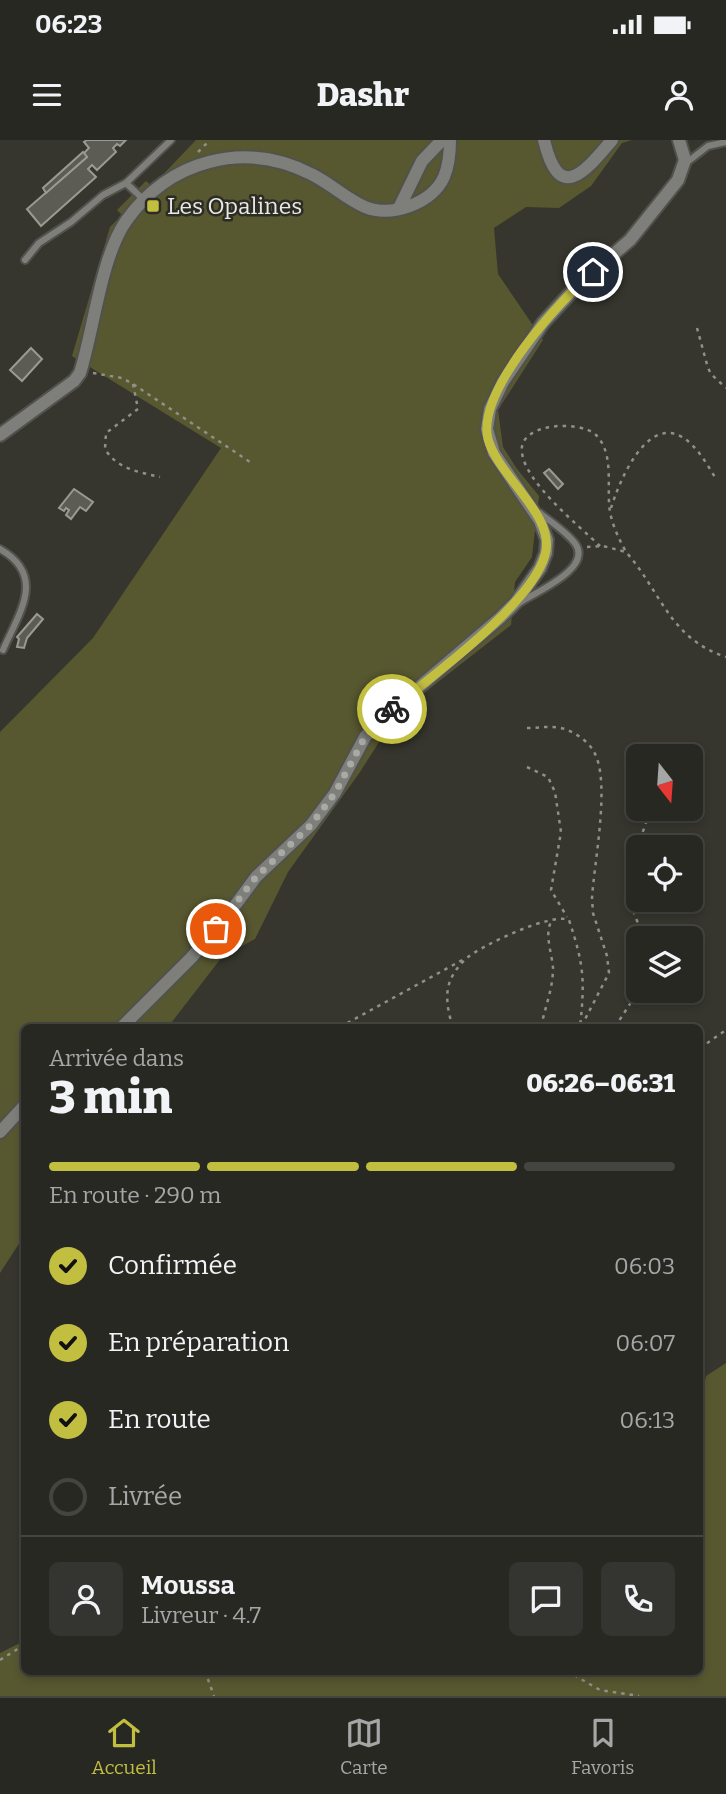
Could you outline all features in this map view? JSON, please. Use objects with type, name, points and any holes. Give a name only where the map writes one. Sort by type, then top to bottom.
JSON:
[{"type":"street","points":[[399,208],[422,161],[442,140]]},
{"type":"street","points":[[0,435],[74,381],[80,373],[111,251],[122,227],[144,200],[176,174],[202,163],[234,158],[273,162],[298,168],[366,207],[383,211],[419,201],[437,187],[447,166],[450,140]]},
{"type":"street","points":[[544,140],[552,168],[563,176],[571,177],[584,171],[612,140]]},
{"type":"street","points":[[125,1024],[191,958],[256,877],[311,825],[335,793],[365,737],[378,722],[507,611],[531,583],[546,553],[547,540],[544,528],[500,464],[489,443],[488,418],[496,393],[548,317],[578,285],[640,229],[678,180],[684,164],[684,151],[679,140]]},
{"type":"street","points":[[0,1132],[21,1109]]},
{"type":"lane","points":[[25,260],[39,243],[71,222],[103,195],[126,183],[171,140]]},
{"type":"lane","points":[[684,164],[708,146],[726,142]]},
{"type":"lane","points":[[126,183],[144,200]]},
{"type":"lane","points":[[507,611],[571,570],[578,561],[578,548],[527,503]]},
{"type":"lane","points":[[0,549],[13,556],[20,565],[26,583],[23,607],[3,650]]},
{"type":"path","points":[[697,328],[708,368],[726,388]]},
{"type":"path","points":[[80,373],[110,375],[133,384],[253,464]]},
{"type":"path","points":[[133,384],[138,409],[106,433],[105,449],[118,464],[133,471],[160,477]]},
{"type":"path","points":[[600,547],[555,503],[527,467],[522,451],[523,441],[533,431],[569,427],[590,431],[596,435],[606,454],[610,512],[626,552],[681,630],[697,644],[726,657]]},
{"type":"path","points":[[610,512],[620,483],[649,439],[658,433],[679,435],[688,442],[716,479]]},
{"type":"path","points":[[578,548],[615,548],[626,552]]},
{"type":"path","points":[[527,728],[554,727],[573,733],[594,751],[599,763],[601,782],[592,898],[593,914],[607,956],[609,973],[582,1024]]},
{"type":"path","points":[[527,767],[548,777],[555,792],[561,832],[551,890],[569,920],[578,947],[584,976],[580,1024]]},
{"type":"path","points":[[640,926],[631,902],[629,884],[636,849],[646,821]]},
{"type":"path","points":[[349,1023],[469,956],[536,923],[556,917],[569,920]]},
{"type":"path","points":[[542,1024],[552,986],[549,926],[556,917]]},
{"type":"path","points":[[452,1024],[449,985],[453,975],[469,956]]},
{"type":"path","points":[[617,1024],[631,1003]]},
{"type":"path","points":[[349,1023],[366,1024]]},
{"type":"path","points":[[703,1046],[726,1030]]},
{"type":"path","points":[[0,1660],[21,1647]]},
{"type":"path","points":[[206,1675],[214,1696]]},
{"type":"path","points":[[573,1675],[600,1690],[639,1696]]},
{"type":"shaded area","points":[[196,140],[632,140],[622,143],[591,186],[559,208],[526,207],[494,228],[498,274],[543,340],[498,410],[503,447],[539,496],[532,557],[515,582],[511,625],[397,714],[360,772],[288,872],[255,939],[222,957],[170,1024],[21,1024],[21,1241],[0,1273],[0,732],[93,638],[221,448],[72,356],[110,227],[122,215],[117,210],[146,181],[152,186]]},
{"type":"shaded area","points":[[726,1363],[726,1696],[0,1696],[0,1653],[21,1642],[21,1675],[703,1675],[703,1392],[706,1376]]},
{"type":"building","points":[[126,140],[113,148],[116,152],[97,170],[92,165],[88,169],[96,177],[41,226],[27,209],[87,157],[84,153],[89,148],[84,142]]},
{"type":"building","points":[[83,152],[87,157],[46,193],[43,188]]},
{"type":"building","points":[[31,348],[42,359],[22,381],[10,370]]},
{"type":"building","points":[[549,469],[563,484],[558,489],[544,473]]},
{"type":"building","points":[[74,489],[93,502],[86,511],[80,507],[71,519],[66,515],[69,510],[59,508]]},
{"type":"building","points":[[37,614],[43,619],[27,638],[24,648],[17,647],[17,637]]},
{"type":"way so far","points":[[216,929],[265,867],[311,825],[335,793],[365,737],[392,709]]},
{"type":"place","name":"Les Opalines","points":[[153,206]]},
{"type":"route","points":[[392,709],[500,618],[531,583],[544,560],[547,547],[544,528],[494,453],[489,443],[488,418],[503,382],[543,323],[593,272]]}]
